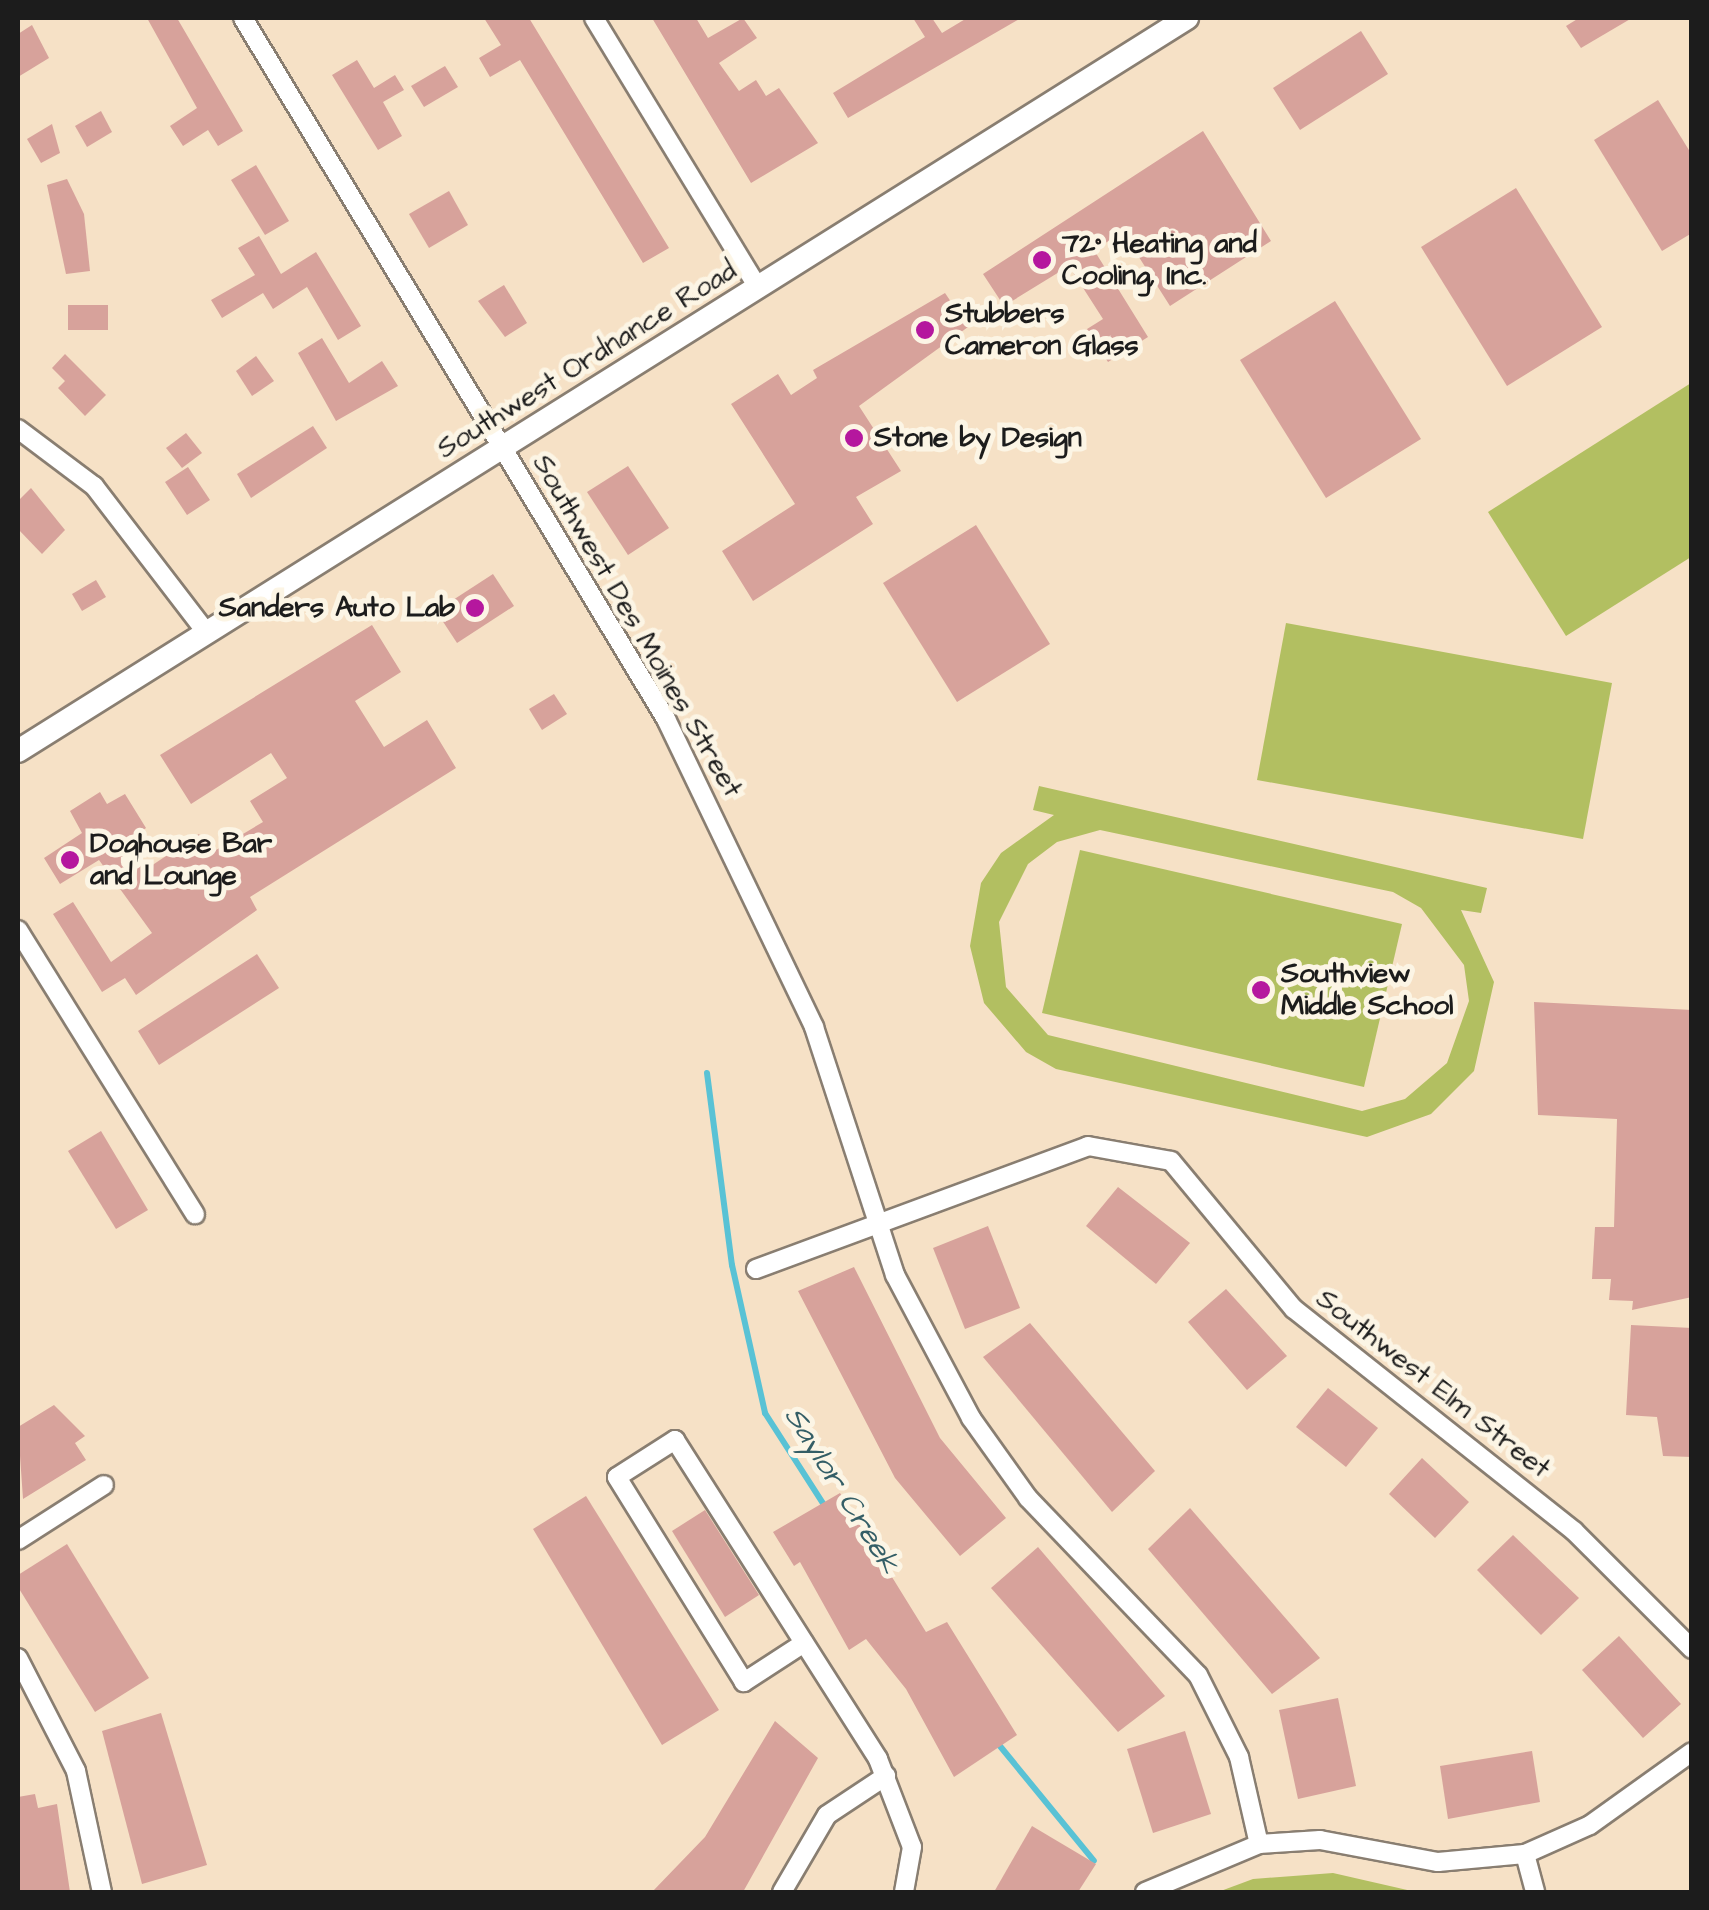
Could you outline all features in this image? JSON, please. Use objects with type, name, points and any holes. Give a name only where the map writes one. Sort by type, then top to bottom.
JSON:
[{"type":"street","name":"Southwest Des Moines Street","points":[[243,18],[666,720],[760,906],[814,1027],[895,1275],[994,1450],[1198,1676],[1238,1757],[1260,1844]]},
{"type":"street","points":[[594,18],[758,288]]},
{"type":"street","name":"Southwest Ordnance Road","points":[[18,750],[1187,18]]},
{"type":"street","points":[[18,429],[94,486],[207,633]]},
{"type":"street","points":[[18,930],[195,1214]]},
{"type":"street","name":"Southwest Elm Street","points":[[756,1269],[1088,1146],[1170,1161],[1294,1309],[1574,1531],[1692,1650]]},
{"type":"street","points":[[804,1643],[744,1682],[617,1477],[676,1440],[804,1643],[886,1776],[912,1847],[904,1892]]},
{"type":"street","points":[[18,1540],[104,1485]]},
{"type":"street","points":[[18,1658],[76,1770],[102,1892]]},
{"type":"street","points":[[1145,1892],[1260,1844],[1320,1840],[1438,1862],[1525,1854],[1590,1825],[1692,1752]]},
{"type":"street","points":[[782,1892],[828,1816],[886,1776]]},
{"type":"street","points":[[1525,1854],[1535,1892]]},
{"type":"green space","points":[[1691,383],[1691,557],[1566,636],[1488,512]]},
{"type":"green space","points":[[1286,623],[1612,683],[1583,839],[1257,780]]},
{"type":"green space","points":[[1039,786],[1487,888],[1481,913],[1461,910],[1494,982],[1474,1071],[1431,1114],[1367,1137],[1056,1069],[1026,1052],[984,1003],[970,946],[981,883],[1001,853],[1054,815],[1033,810]],"holes":[[[1100,830],[1393,892],[1421,908],[1464,965],[1469,1001],[1447,1063],[1405,1099],[1362,1111],[1048,1035],[1006,987],[999,922],[1028,864],[1057,842]]]},
{"type":"green space","points":[[1080,850],[1402,924],[1364,1087],[1042,1013]]},
{"type":"green space","points":[[1333,1873],[1416,1892],[1218,1892],[1253,1879]]},
{"type":"building","points":[[147,18],[177,18],[243,131],[218,146],[208,130],[183,146],[170,126],[197,108]]},
{"type":"building","points":[[484,18],[529,18],[669,248],[643,263],[520,60],[490,77],[479,58],[501,45]]},
{"type":"building","points":[[652,18],[696,18],[708,38],[743,18],[757,38],[719,63],[739,91],[756,80],[766,96],[779,88],[818,143],[751,183]]},
{"type":"building","points":[[913,18],[932,18],[942,33],[967,18],[1021,18],[848,118],[833,93],[925,37]]},
{"type":"building","points":[[1579,18],[1632,18],[1581,48],[1566,26]]},
{"type":"building","points":[[32,25],[49,58],[18,77],[18,34]]},
{"type":"building","points":[[1361,31],[1388,74],[1300,130],[1273,88]]},
{"type":"building","points":[[357,60],[374,88],[395,75],[404,90],[383,102],[402,136],[378,150],[332,75]]},
{"type":"building","points":[[445,66],[458,87],[424,107],[411,86]]},
{"type":"building","points":[[1658,100],[1692,155],[1692,233],[1662,251],[1594,140]]},
{"type":"building","points":[[101,111],[112,132],[87,147],[75,126]]},
{"type":"building","points":[[52,124],[60,153],[41,163],[27,139]]},
{"type":"building","points":[[1203,131],[1271,241],[1170,306],[1123,232],[1094,250],[1148,337],[1108,362],[1087,329],[1103,319],[1069,266],[1004,306],[983,274]]},
{"type":"building","points":[[256,165],[289,221],[265,235],[231,180]]},
{"type":"building","points":[[67,179],[84,214],[90,271],[66,274],[47,185]]},
{"type":"building","points":[[1516,188],[1602,327],[1507,386],[1421,247]]},
{"type":"building","points":[[449,191],[468,225],[429,248],[409,214]]},
{"type":"building","points":[[259,236],[281,274],[316,252],[361,326],[338,340],[307,287],[273,309],[263,293],[222,318],[211,300],[255,275],[238,248]]},
{"type":"building","points":[[504,285],[527,323],[505,337],[478,301]]},
{"type":"building","points":[[945,293],[968,327],[859,406],[901,471],[856,497],[873,524],[753,601],[722,551],[795,504],[731,404],[778,374],[791,395],[817,378],[813,370]]},
{"type":"building","points":[[1335,301],[1421,439],[1326,498],[1240,360]]},
{"type":"building","points":[[68,305],[108,305],[108,330],[68,330]]},
{"type":"building","points":[[322,338],[349,383],[382,361],[398,386],[336,421],[298,353]]},
{"type":"building","points":[[65,354],[106,395],[85,416],[58,388],[65,381],[52,368]]},
{"type":"building","points":[[256,356],[274,381],[252,396],[236,371]]},
{"type":"building","points":[[313,426],[327,448],[251,498],[237,474]]},
{"type":"building","points":[[186,433],[202,453],[182,468],[166,448]]},
{"type":"building","points":[[628,466],[669,528],[628,555],[587,492]]},
{"type":"building","points":[[188,467],[210,500],[187,515],[165,482]]},
{"type":"building","points":[[31,488],[65,530],[42,554],[18,529],[18,501]]},
{"type":"building","points":[[976,525],[1050,644],[957,702],[883,583]]},
{"type":"building","name":"Sanders Auto Lab","points":[[493,574],[514,606],[457,643],[436,611]]},
{"type":"building","points":[[96,580],[106,597],[82,611],[72,594]]},
{"type":"building","points":[[372,625],[401,672],[355,701],[384,747],[427,720],[456,768],[250,897],[257,910],[136,995],[125,978],[102,992],[53,914],[73,902],[111,962],[152,933],[99,860],[60,884],[44,858],[82,833],[70,811],[100,792],[107,804],[125,794],[146,828],[129,840],[145,870],[199,834],[211,853],[263,822],[250,801],[287,778],[271,753],[191,804],[160,755]]},
{"type":"building","points":[[554,694],[567,714],[542,730],[529,709]]},
{"type":"building","points":[[257,954],[279,988],[159,1065],[138,1031]]},
{"type":"building","name":"Southview Middle School","points":[[1534,1002],[1692,1010],[1692,1297],[1632,1310],[1633,1301],[1609,1300],[1611,1279],[1592,1279],[1595,1227],[1614,1227],[1617,1119],[1538,1115]]},
{"type":"building","points":[[101,1131],[148,1210],[116,1229],[68,1151]]},
{"type":"building","points":[[1118,1187],[1190,1243],[1156,1284],[1086,1226]]},
{"type":"building","points":[[988,1226],[1020,1308],[965,1329],[933,1248]]},
{"type":"building","points":[[854,1267],[940,1438],[1006,1518],[960,1556],[895,1478],[798,1291]]},
{"type":"building","points":[[1226,1289],[1287,1356],[1247,1390],[1188,1322]]},
{"type":"building","points":[[1030,1323],[1155,1471],[1112,1512],[983,1357]]},
{"type":"building","points":[[1631,1325],[1692,1328],[1692,1457],[1663,1456],[1657,1417],[1626,1415]]},
{"type":"building","points":[[1328,1388],[1378,1428],[1346,1467],[1296,1427]]},
{"type":"building","points":[[54,1405],[85,1436],[75,1443],[86,1460],[23,1499],[18,1427]]},
{"type":"building","points":[[1422,1458],[1469,1502],[1435,1538],[1389,1494]]},
{"type":"building","points":[[840,1493],[926,1632],[947,1622],[1017,1735],[954,1777],[906,1689],[866,1639],[849,1650],[800,1562],[794,1566],[773,1532]]},
{"type":"building","points":[[586,1496],[719,1710],[662,1745],[533,1529]]},
{"type":"building","points":[[1190,1508],[1320,1658],[1272,1694],[1148,1549]]},
{"type":"building","points":[[705,1510],[759,1595],[725,1617],[672,1531]]},
{"type":"building","points":[[1513,1535],[1579,1598],[1541,1635],[1477,1570]]},
{"type":"building","points":[[67,1544],[149,1678],[95,1712],[18,1587],[18,1575]]},
{"type":"building","points":[[1038,1547],[1165,1696],[1118,1732],[991,1588]]},
{"type":"building","points":[[1619,1636],[1681,1704],[1643,1738],[1582,1670]]},
{"type":"building","points":[[1338,1698],[1356,1786],[1298,1799],[1279,1710]]},
{"type":"building","points":[[161,1713],[207,1865],[142,1884],[102,1731]]},
{"type":"building","points":[[775,1721],[818,1758],[743,1892],[652,1892],[705,1837]]},
{"type":"building","points":[[1185,1731],[1211,1814],[1153,1833],[1127,1749]]},
{"type":"building","points":[[1532,1751],[1540,1802],[1448,1819],[1440,1766]]},
{"type":"building","points":[[35,1794],[38,1808],[57,1804],[70,1892],[18,1892],[18,1797]]},
{"type":"building","points":[[1032,1826],[1096,1864],[1078,1892],[994,1892]]},
{"type":"waterway","name":"Saylor Creek","points":[[707,1073],[732,1265],[765,1413],[826,1508]]},
{"type":"waterway","name":"Saylor Creek","points":[[995,1740],[1094,1861]]},
{"type":"place","name":"72° Heating and Cooling, Inc.","points":[[1042,260]]},
{"type":"place","name":"Stubbers Cameron Glass","points":[[925,330]]},
{"type":"place","name":"Stone by Design","points":[[854,438]]},
{"type":"place","name":"Sanders Auto Lab","points":[[475,608]]},
{"type":"place","name":"Doghouse Bar and Lounge","points":[[70,860]]},
{"type":"place","name":"Southview Middle School","points":[[1261,990]]}]
